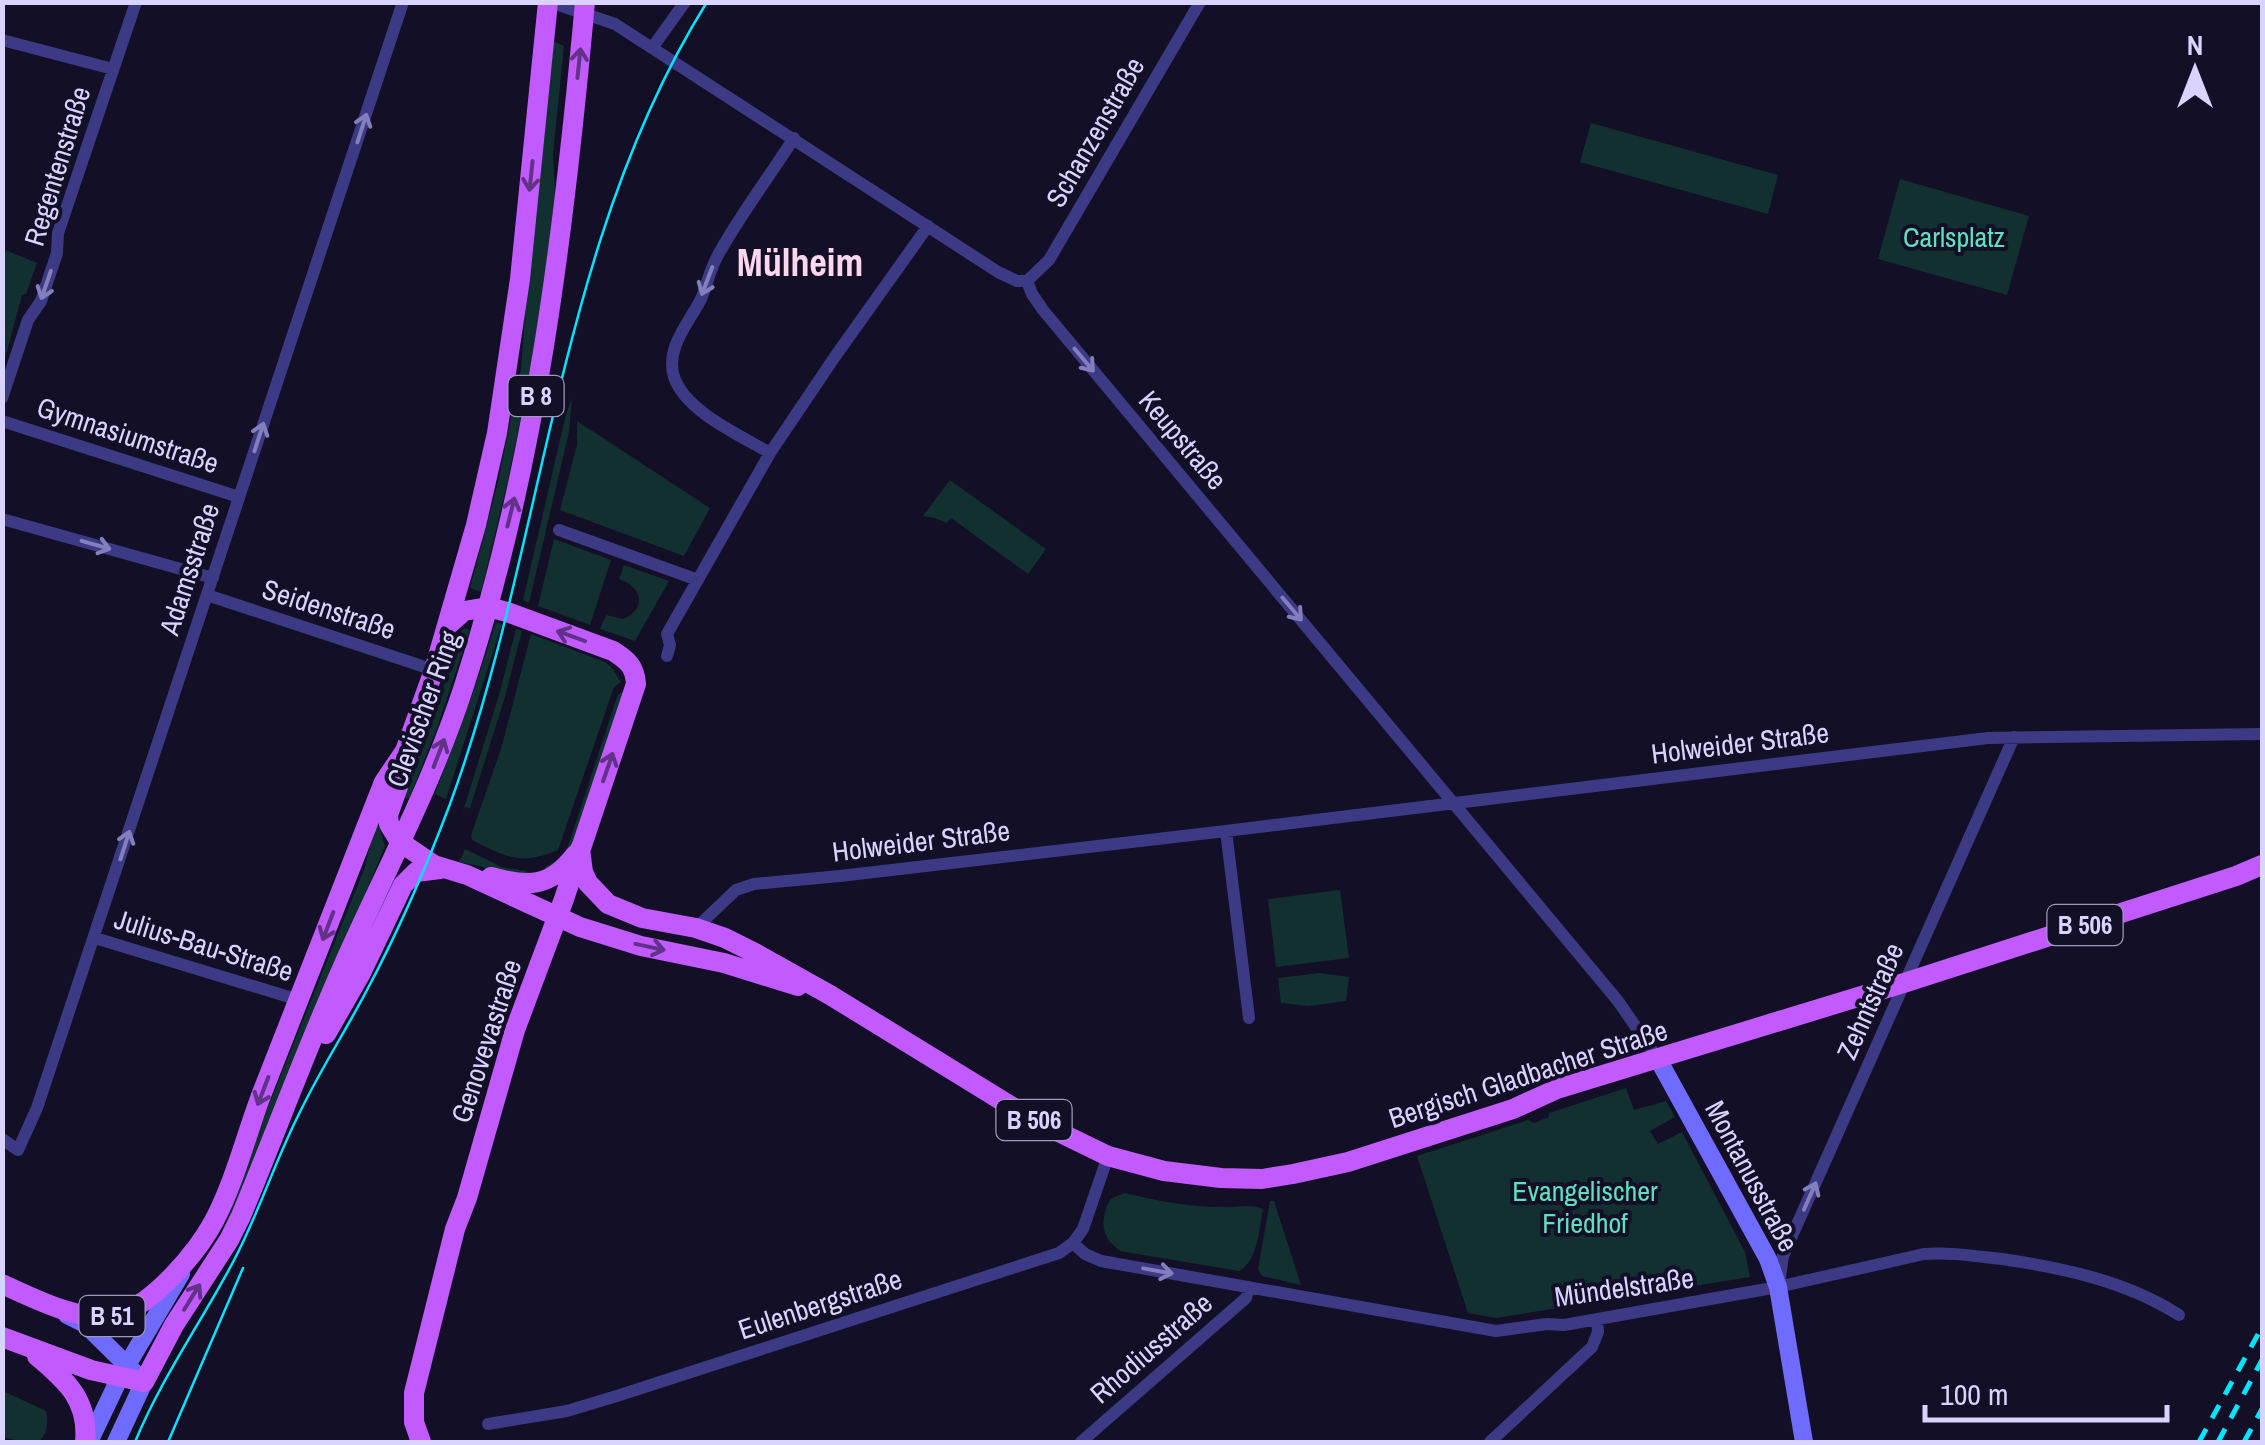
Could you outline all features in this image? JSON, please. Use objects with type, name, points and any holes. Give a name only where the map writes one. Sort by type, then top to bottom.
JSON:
[{"type":"main road","name":"Clevischer Ring","points":[[191,1256],[214,1222],[384,782],[405,751],[446,628],[488,479],[506,380],[549,2]]},
{"type":"main road","name":"Clevischer Ring","points":[[144,1382],[241,1216],[336,981],[416,809],[456,710],[488,607],[518,486],[552,308],[585,8]]},
{"type":"main road","points":[[446,628],[464,611],[488,607]]},
{"type":"main road","name":"Genovevastraße","points":[[418,1432],[413,1404],[418,1374],[455,1229],[509,1048],[636,684],[633,667],[613,652],[488,607]]},
{"type":"main road","points":[[400,842],[388,815],[405,751]]},
{"type":"main road","name":"Bergisch Gladbacher Straße","points":[[400,842],[442,869],[467,876],[557,918],[641,946],[724,963],[830,995]]},
{"type":"main road","points":[[467,876],[526,885],[540,882],[566,866],[580,849]]},
{"type":"main road","name":"Bergisch Gladbacher Straße","points":[[580,849],[583,872],[595,893],[608,904],[642,918],[696,928],[755,952],[1032,1119],[1108,1156],[1164,1171],[1262,1179],[1348,1162],[1513,1109],[1557,1090],[1907,982],[2236,876],[2262,864]]},
{"type":"main road","points":[[286,1106],[360,974],[403,885],[416,872],[442,869]]},
{"type":"main road","points":[[557,918],[642,918]]},
{"type":"main road","name":"B 51","points":[[7,1290],[83,1316],[104,1318],[133,1308],[150,1296],[191,1256]]},
{"type":"main road","points":[[11,1338],[55,1370],[75,1392],[83,1411],[87,1442]]},
{"type":"main road","name":"B 51","points":[[11,1338],[123,1371],[144,1382]]},
{"type":"street","name":"Regentenstraße","points":[[2,398],[28,320],[41,301],[56,256],[58,233],[136,2]]},
{"type":"street","name":"Adamsstraße","points":[[2,1139],[18,1150],[37,1108],[403,2]]},
{"type":"street","points":[[549,2],[585,8],[615,24],[998,272],[1017,281],[1028,281]]},
{"type":"street","points":[[652,48],[685,2]]},
{"type":"street","name":"Schanzenstraße","points":[[1028,281],[1049,260],[1200,2]]},
{"type":"street","points":[[5,40],[114,69]]},
{"type":"street","points":[[770,453],[699,410],[680,390],[673,374],[673,358],[680,333],[700,299],[716,258],[794,138]]},
{"type":"street","points":[[666,656],[670,644],[667,634],[770,453],[928,226]]},
{"type":"street","name":"Keupstraße","points":[[1028,281],[1043,310],[1618,1001],[1658,1059]]},
{"type":"street","name":"Gymnasiumstraße","points":[[2,421],[239,498]]},
{"type":"street","points":[[2,519],[213,578]]},
{"type":"street","points":[[559,530],[698,580]]},
{"type":"street","name":"Seidenstraße","points":[[207,594],[434,670]]},
{"type":"street","name":"Holweider Straße","points":[[696,928],[736,890],[754,884],[1988,738],[2262,734]]},
{"type":"street","name":"Zehntstraße","points":[[1778,1287],[1782,1256],[2014,737]]},
{"type":"street","points":[[1226,831],[1249,1018]]},
{"type":"street","name":"Julius-Bau-Straße","points":[[95,938],[299,1000]]},
{"type":"street","name":"Montanusstraße","points":[[1658,1059],[1768,1260],[1778,1287],[1804,1442]]},
{"type":"street","points":[[1074,1243],[1083,1230],[1108,1156]]},
{"type":"street","name":"Mündelstraße","points":[[1074,1243],[1101,1261],[1496,1330],[1564,1325],[1945,1252],[2082,1274],[2134,1291],[2178,1314]]},
{"type":"street","name":"Eulenbergstraße","points":[[488,1424],[567,1411],[620,1395],[1059,1253],[1074,1243]]},
{"type":"street","points":[[87,1442],[123,1371],[191,1256]]},
{"type":"street","name":"Rhodiusstraße","points":[[1081,1442],[1246,1298],[1248,1287]]},
{"type":"street","name":"B 51","points":[[7,1290],[84,1324],[123,1371]]},
{"type":"street","points":[[1490,1442],[1592,1347],[1598,1332],[1597,1319]]},
{"type":"street","points":[[116,1442],[144,1382]]},
{"type":"green space","points":[[553,41],[564,46],[553,154],[555,192],[545,276],[528,384],[481,592],[470,588],[498,482],[521,369]]},
{"type":"green space","points":[[1591,123],[1778,175],[1768,214],[1580,162]]},
{"type":"green space","name":"Carlsplatz","points":[[1900,179],[2029,216],[2007,295],[1878,259]]},
{"type":"green space","points":[[3,249],[37,263],[26,294],[22,295],[3,366]]},
{"type":"green space","points":[[572,398],[569,432],[529,603],[523,600]]},
{"type":"green space","points":[[577,421],[710,508],[684,556],[560,510],[577,445]]},
{"type":"green space","points":[[950,480],[1046,549],[1028,574],[951,518],[946,523],[923,516]]},
{"type":"green space","points":[[554,539],[611,560],[590,625],[538,606]]},
{"type":"green space","points":[[624,565],[669,581],[635,641],[600,629],[606,615],[623,619],[639,604],[633,587],[619,579]]},
{"type":"green space","points":[[496,622],[502,624],[446,799],[435,794]]},
{"type":"green space","points":[[464,628],[470,630],[409,799],[402,796],[442,694],[456,637]]},
{"type":"green space","points":[[516,629],[522,631],[505,697],[470,808],[465,807],[461,818],[499,695]]},
{"type":"green space","points":[[531,634],[605,662],[621,682],[614,687],[558,850],[523,858],[495,851],[472,840],[471,835],[501,749]]},
{"type":"green space","points":[[624,692],[571,851],[546,874],[545,867],[567,849],[618,694]]},
{"type":"green space","points":[[374,826],[379,827],[385,846],[232,1218],[229,1217],[239,1179],[365,867]]},
{"type":"green space","points":[[465,849],[502,867],[526,871],[530,878],[502,875],[459,862]]},
{"type":"green space","points":[[1340,890],[1349,958],[1276,967],[1268,899]]},
{"type":"green space","points":[[1319,973],[1349,977],[1346,1001],[1309,1006],[1281,1003],[1278,978]]},
{"type":"green space","name":"Evangelischer Friedhof","points":[[1626,1088],[1634,1110],[1666,1101],[1675,1117],[1650,1131],[1658,1144],[1682,1132],[1745,1252],[1750,1277],[1496,1318],[1468,1313],[1417,1156],[1528,1120],[1534,1123],[1549,1117],[1549,1113]]},
{"type":"green space","points":[[1125,1193],[1186,1205],[1263,1209],[1250,1260],[1239,1271],[1120,1251],[1105,1234],[1103,1221],[1110,1199]]},
{"type":"green space","points":[[1270,1201],[1274,1201],[1301,1285],[1262,1276],[1258,1269]]},
{"type":"green space","points":[[3,1391],[46,1411],[46,1428],[38,1442],[3,1437]]},
{"type":"tram line","points":[[135,1442],[241,1246],[290,1133],[390,945],[441,828],[483,704],[584,293],[616,193],[656,95],[707,2]]},
{"type":"tram line","points":[[168,1442],[243,1268]]},
{"type":"railway","points":[[2199,1442],[2262,1327]]},
{"type":"railway","points":[[2218,1442],[2262,1360]]},
{"type":"railway","points":[[2244,1442],[2262,1409]]},
{"type":"district","name":"Mülheim","points":[[800,263]]}]
